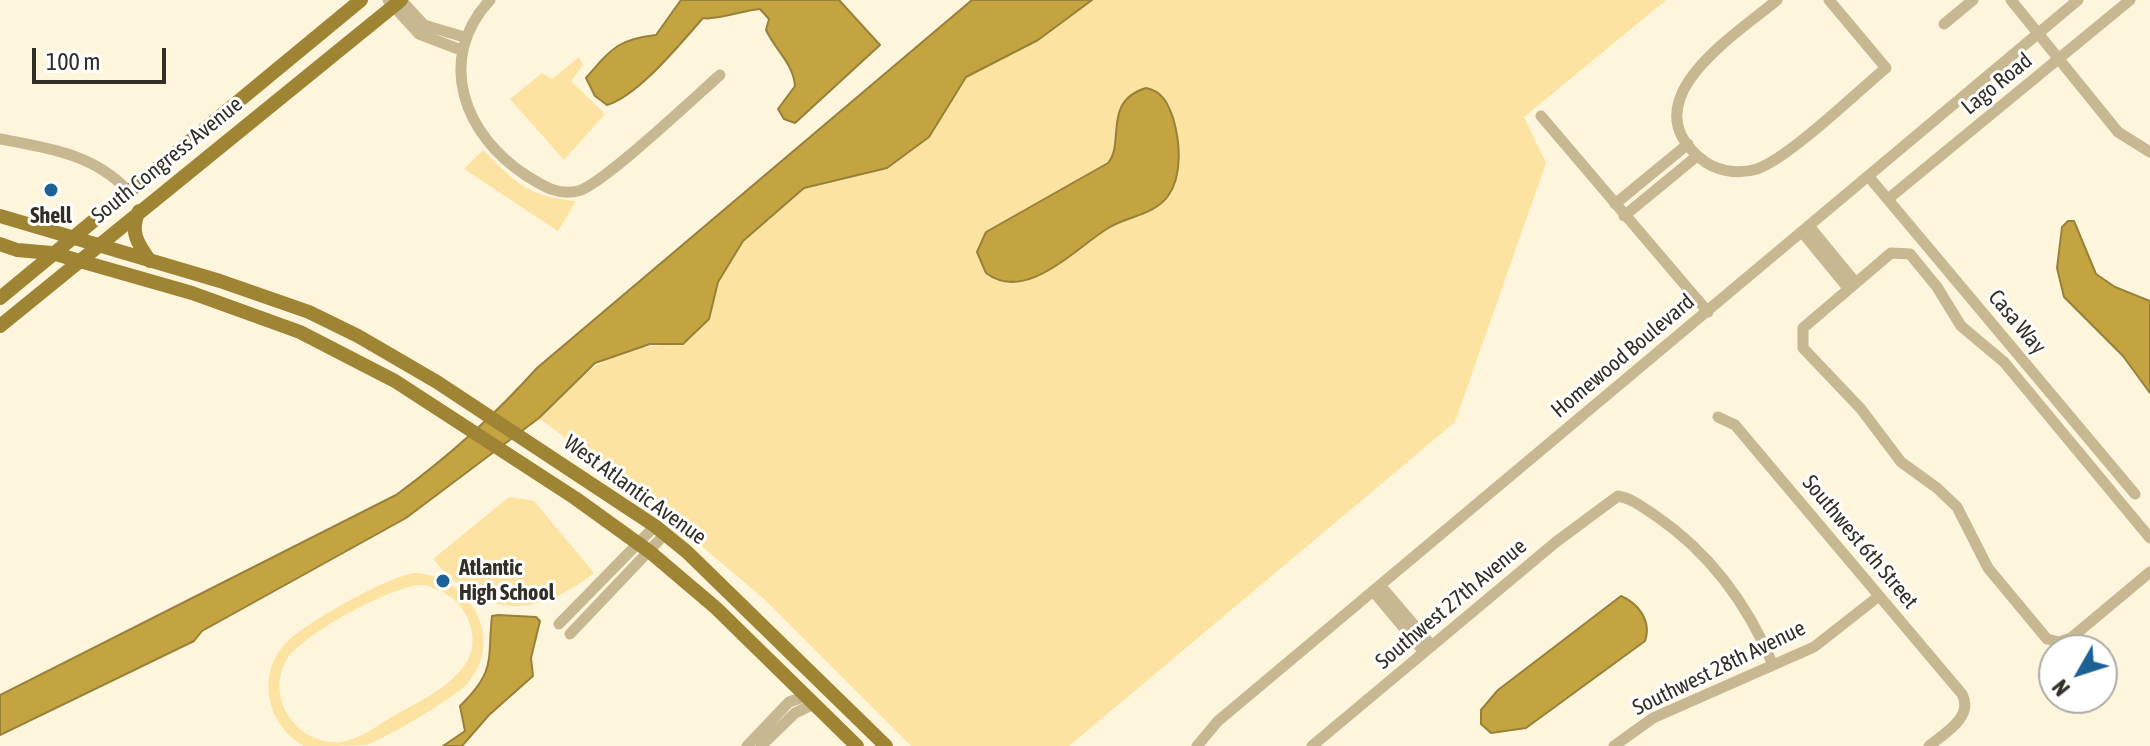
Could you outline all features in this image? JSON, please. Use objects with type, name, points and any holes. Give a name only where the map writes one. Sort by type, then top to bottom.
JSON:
[{"type":"main road","name":"South Congress Avenue","points":[[0,298],[361,0]]},
{"type":"main road","name":"South Congress Avenue","points":[[0,326],[396,2]]},
{"type":"main road","points":[[250,122],[250,101],[256,88]]},
{"type":"main road","points":[[139,210],[133,223],[134,234],[150,261]]},
{"type":"main road","name":"West Atlantic Avenue","points":[[0,216],[309,312],[406,362],[660,530],[886,746]]},
{"type":"main road","name":"West Atlantic Avenue","points":[[0,244],[17,250],[52,253],[192,293],[300,332],[395,381],[645,548],[691,585],[857,746]]},
{"type":"main road","points":[[810,700],[820,697],[850,710]]},
{"type":"street","points":[[490,0],[463,43],[461,83],[467,107],[481,132],[516,169],[547,189],[564,193],[594,184],[720,75]]},
{"type":"street","points":[[1777,0],[1687,79],[1678,108],[1679,124],[1692,150],[1728,171],[1760,168],[1779,156],[1886,68],[1829,0]]},
{"type":"street","points":[[1944,24],[1973,0]]},
{"type":"street","points":[[2011,0],[2118,132],[2150,152]]},
{"type":"street","name":"Homewood Boulevard","points":[[1197,746],[1218,721],[2078,0]]},
{"type":"street","name":"Lago Road","points":[[1888,199],[2130,0]]},
{"type":"street","points":[[396,2],[419,34],[463,43]]},
{"type":"street","points":[[1541,116],[1708,312]]},
{"type":"street","points":[[0,139],[75,154],[113,174],[128,191]]},
{"type":"street","points":[[1615,204],[1692,150]]},
{"type":"street","points":[[1624,216],[1692,150]]},
{"type":"street","name":"Casa Way","points":[[1869,177],[2135,494]]},
{"type":"street","points":[[1806,229],[1852,285]]},
{"type":"street","points":[[2150,538],[2004,362],[1961,326],[1915,259],[1901,251],[1891,253],[1806,323],[1801,334],[1803,348],[1861,409],[1891,452],[1957,507],[1988,568],[2047,639],[2059,642],[2071,638],[2150,572]]},
{"type":"street","points":[[395,381],[406,362]]},
{"type":"street","name":"Southwest 6th Street","points":[[1718,417],[1735,425],[1965,700],[1962,718],[1929,746]]},
{"type":"street","name":"Southwest 27th Avenue","points":[[1312,746],[1611,497],[1618,496],[1667,524],[1705,558],[1738,597],[1773,665]]},
{"type":"street","points":[[570,634],[660,530]]},
{"type":"street","points":[[559,624],[645,548]]},
{"type":"street","points":[[1376,588],[1428,649]]},
{"type":"street","name":"Southwest 28th Avenue","points":[[1614,746],[1653,718],[1814,647],[1879,596]]},
{"type":"street","points":[[747,746],[789,702],[810,700]]},
{"type":"street","points":[[761,746],[810,700]]},
{"type":"shaded area","points":[[681,0],[839,0],[880,45],[795,123],[784,119],[778,109],[795,86],[794,78],[766,30],[769,19],[760,9],[703,18],[658,68],[632,91],[607,105],[595,96],[586,78],[616,47],[633,39],[656,35]]},
{"type":"shaded area","points":[[972,0],[1092,0],[1038,40],[966,77],[929,137],[887,168],[804,188],[743,241],[718,282],[709,319],[683,344],[650,344],[595,363],[539,418],[406,518],[202,631],[194,641],[0,735],[0,695],[396,495],[415,481],[487,419],[537,368]]},
{"type":"shaded area","points":[[1092,0],[1666,0],[1524,117],[1546,163],[1455,422],[1069,746],[911,746],[763,598],[646,499],[539,418],[572,385],[617,355],[657,345],[683,344],[709,319],[717,282],[743,241],[804,188],[849,178],[929,137],[966,77],[1038,40]]},
{"type":"shaded area","points":[[579,57],[583,65],[571,81],[605,114],[564,160],[510,99],[542,73],[552,79]]},
{"type":"shaded area","points":[[1146,88],[1164,98],[1175,127],[1178,168],[1168,196],[1149,211],[1110,227],[1035,277],[1018,282],[1002,281],[986,273],[977,252],[986,232],[1108,163],[1113,155],[1119,112],[1132,94]]},
{"type":"shaded area","points":[[483,150],[505,172],[534,192],[576,201],[558,231],[464,169]]},
{"type":"shaded area","points":[[2068,221],[2074,221],[2096,274],[2115,287],[2150,301],[2150,393],[2123,356],[2064,297],[2057,268],[2062,227]]},
{"type":"shaded area","points":[[509,497],[534,501],[594,573],[551,599],[510,606],[490,602],[452,579],[433,559]]},
{"type":"shaded area","points":[[414,573],[434,576],[465,597],[476,612],[482,630],[483,648],[478,666],[467,684],[448,699],[375,741],[366,745],[304,746],[292,737],[274,714],[269,686],[275,658],[284,645],[308,625],[401,576]],"holes":[[[409,587],[430,587],[448,595],[458,604],[466,615],[472,634],[471,650],[465,665],[454,677],[440,689],[355,738],[341,742],[325,741],[299,728],[282,703],[280,689],[281,674],[287,659],[296,649],[329,624],[371,601]]]},
{"type":"shaded area","points":[[1621,596],[1633,603],[1642,614],[1647,627],[1645,641],[1526,728],[1491,733],[1481,724],[1481,710],[1498,690]]},
{"type":"shaded area","points":[[492,616],[536,617],[540,621],[531,658],[533,676],[489,715],[462,746],[443,746],[465,731],[460,706],[485,673]]},
{"type":"place","name":"Shell","points":[[51,190]]},
{"type":"place","name":"Atlantic High School","points":[[443,581]]}]
